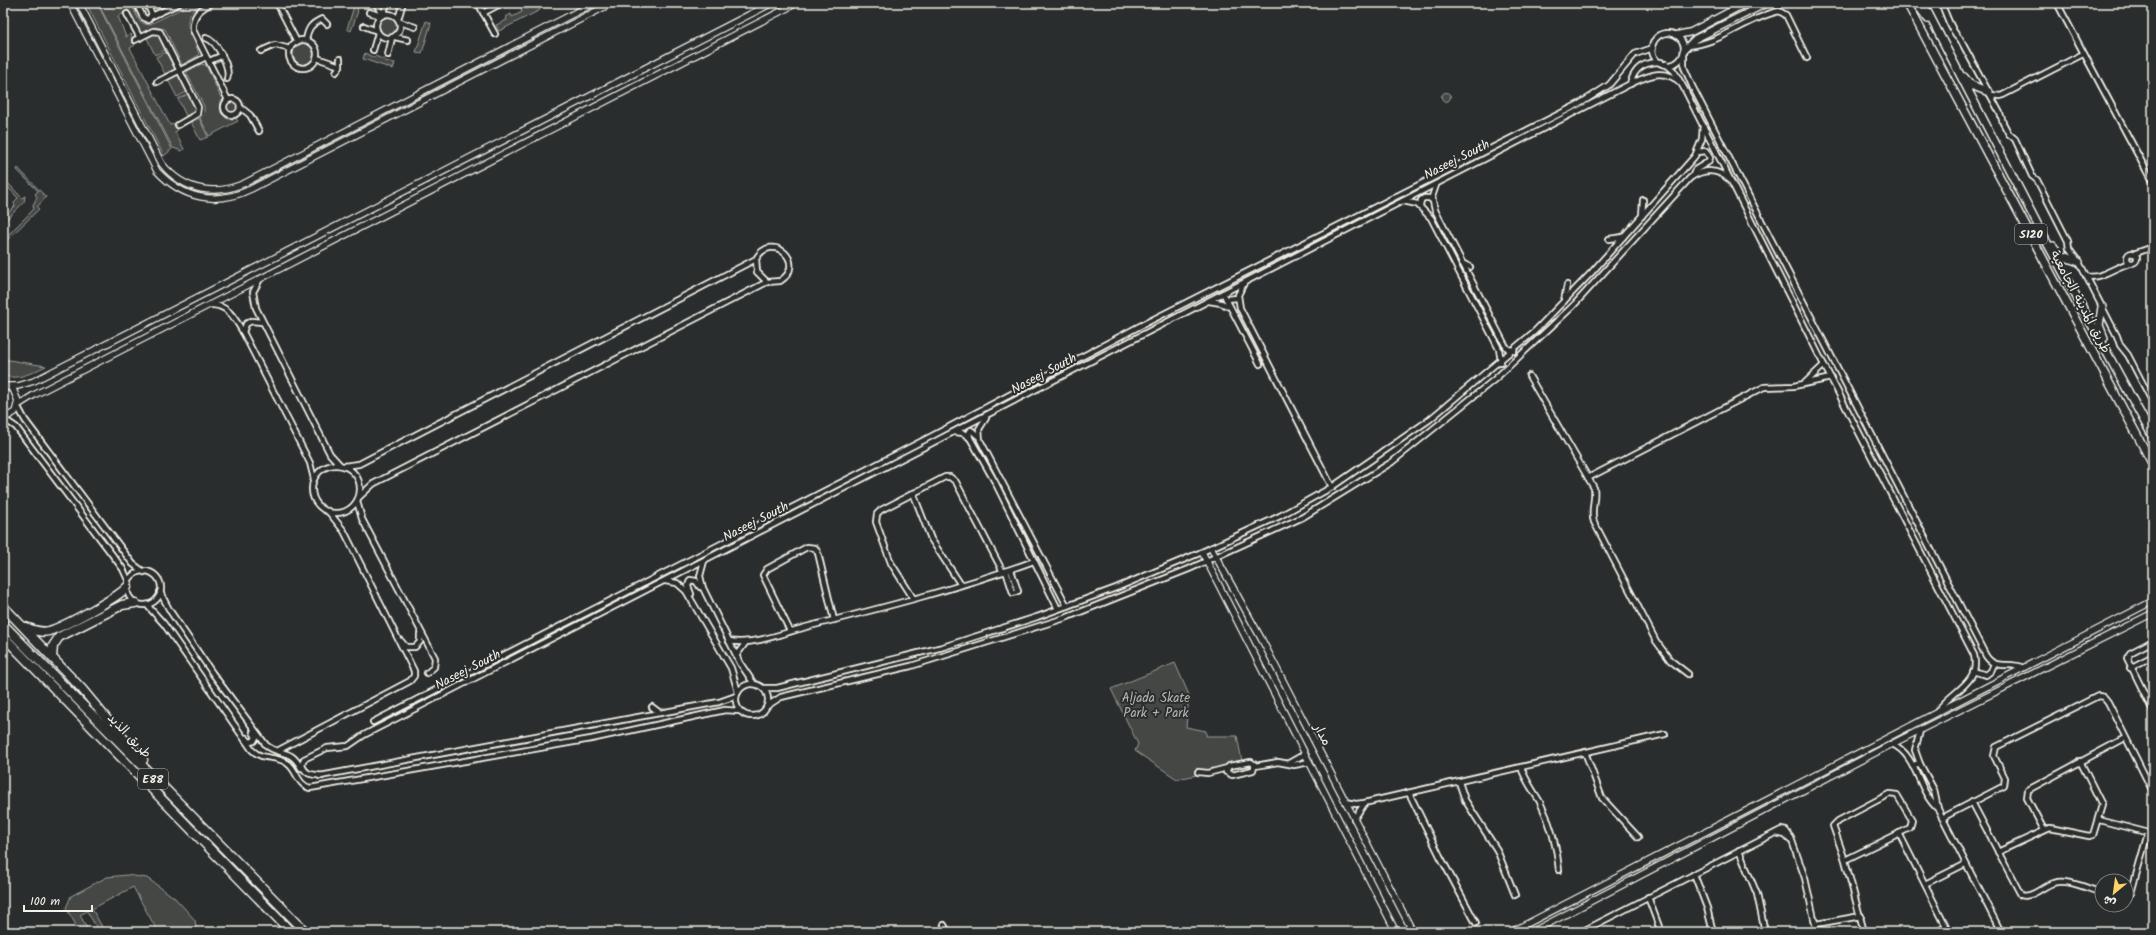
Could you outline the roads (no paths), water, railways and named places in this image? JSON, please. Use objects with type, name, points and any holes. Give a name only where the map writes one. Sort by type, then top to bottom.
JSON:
[{"type":"highway","points":[[22,626],[40,631],[54,629],[118,596],[128,584]]},
{"type":"highway","points":[[52,657],[52,646],[59,637],[122,605],[135,603]]},
{"type":"highway","points":[[3,606],[82,689],[119,735],[155,773],[159,785]]},
{"type":"highway","name":"طريق الذيد","points":[[3,624],[159,785],[306,932]]},
{"type":"highway","name":"طريق الذيد","points":[[3,636],[291,932]]},
{"type":"main road","points":[[1677,36],[1691,32],[1746,3]]},
{"type":"main road","points":[[1685,50],[1695,39],[1767,3]]},
{"type":"main road","name":"طريق المدينة الجامعية","points":[[1907,3],[2153,465]]},
{"type":"main road","points":[[1916,3],[1933,23]]},
{"type":"main road","name":"طريق المدينة الجامعية","points":[[1923,3],[2045,240],[2153,437]]},
{"type":"main road","points":[[1958,71],[1971,85],[1990,94]]},
{"type":"main road","points":[[2045,240],[2052,245],[2058,253],[2079,262]]},
{"type":"main road","points":[[2102,307],[2099,325],[2104,339],[2105,348]]},
{"type":"street","points":[[70,3],[157,171],[176,188],[200,198],[220,199],[239,195],[612,3]]},
{"type":"street","points":[[79,3],[162,164],[177,179],[196,188],[217,191],[237,187],[594,3]]},
{"type":"street","points":[[136,3],[144,19],[148,20],[152,16],[180,3]]},
{"type":"street","points":[[146,3],[152,16]]},
{"type":"street","points":[[212,3],[198,12],[193,25],[195,35],[228,100]]},
{"type":"street","points":[[277,3],[297,42]]},
{"type":"street","points":[[376,3],[382,15]]},
{"type":"street","points":[[373,50],[382,15],[387,3]]},
{"type":"street","points":[[478,3],[494,34]]},
{"type":"street","points":[[483,13],[502,3]]},
{"type":"street","points":[[5,385],[18,386],[34,381],[772,3]]},
{"type":"street","points":[[3,419],[13,415],[18,406],[208,305],[797,3]]},
{"type":"street","points":[[1941,3],[1950,19],[1952,28],[1960,39],[1990,94],[2008,134],[2015,140],[2032,176],[2037,180],[2067,239],[2069,249],[2079,262],[2121,347],[2129,357],[2153,403]]},
{"type":"street","points":[[2057,3],[2153,182]]},
{"type":"street","points":[[388,55],[399,21],[402,6]]},
{"type":"street","points":[[1630,84],[1634,73],[1640,66],[1649,63],[1678,61],[1685,50],[1709,43],[1747,24],[1779,11],[1786,15],[1808,58]]},
{"type":"street","points":[[369,12],[382,15],[414,27]]},
{"type":"street","points":[[127,14],[138,39],[153,31],[160,32],[199,110],[195,116],[178,125]]},
{"type":"street","points":[[306,40],[308,30],[313,24],[322,19],[327,24]]},
{"type":"street","points":[[364,26],[378,32],[408,40]]},
{"type":"street","points":[[1937,712],[1945,702],[1964,688],[1973,671],[1974,655],[1824,365],[1681,83],[1674,71],[1656,58],[1652,48],[1654,41],[1661,35],[1671,33],[1677,36],[1683,43],[1685,50],[1685,70],[1758,216],[1987,658],[1994,664],[2023,668]]},
{"type":"street","points":[[206,38],[213,42],[221,56],[228,71],[226,79]]},
{"type":"street","points":[[306,40],[297,42],[290,49],[291,61],[301,68],[309,67],[317,58]]},
{"type":"street","points":[[306,40],[315,47],[317,58]]},
{"type":"street","points":[[261,51],[275,45],[290,49]]},
{"type":"street","points":[[373,722],[932,436],[1127,332],[1582,103],[1609,85],[1634,54],[1652,48]]},
{"type":"street","points":[[1990,94],[1997,96],[2003,94],[2083,54]]},
{"type":"street","points":[[157,82],[180,70],[207,59],[221,56]]},
{"type":"street","points":[[317,58],[340,66]]},
{"type":"street","points":[[336,72],[340,66],[340,59]]},
{"type":"street","name":"Naseej South","points":[[322,776],[312,775],[306,772],[302,765],[304,759],[327,748],[350,745],[364,735],[988,416],[1401,201],[1648,75],[1658,73],[1672,76],[1681,83]]},
{"type":"street","points":[[420,93],[415,100],[421,102]]},
{"type":"street","points":[[1996,106],[2003,94]]},
{"type":"street","points":[[240,107],[236,115],[227,114],[223,107],[228,100],[235,99],[240,107],[249,113],[259,130]]},
{"type":"street","points":[[5,385],[15,392],[18,406],[25,420],[133,564],[144,572],[156,577],[160,584],[160,592],[170,611],[266,745],[276,751],[286,752],[294,758],[307,776],[322,776],[719,702],[737,694],[746,685],[754,684],[763,688],[778,688],[942,647],[1067,606],[1116,588],[1202,552],[1280,516],[1332,487],[1409,435],[1514,351],[1563,302],[1698,152],[1702,139],[1703,125]]},
{"type":"street","points":[[3,419],[16,427],[123,569],[128,584],[130,597],[135,603],[147,605],[164,624],[254,752],[264,758],[286,761],[305,787],[317,789],[590,739],[725,710],[740,711],[747,715],[755,716],[781,697],[911,666],[1065,618],[1118,599],[1286,526],[1338,497],[1392,462],[1495,379],[1561,319],[1693,175],[1695,170],[1708,162],[1710,158],[1706,151],[1698,152]]},
{"type":"street","points":[[1693,175],[1704,171],[1712,171],[1721,174],[1730,180]]},
{"type":"street","points":[[1436,184],[1432,191],[1432,200],[1462,263],[1506,348],[1514,351]]},
{"type":"street","points":[[1420,206],[1420,202],[1424,198],[1429,198],[1432,200]]},
{"type":"street","points":[[1642,216],[1643,200]]},
{"type":"street","points":[[1401,201],[1411,202],[1420,206],[1431,218],[1500,351],[1501,362]]},
{"type":"street","points":[[1750,220],[1758,216]]},
{"type":"street","points":[[1609,239],[1623,237]]},
{"type":"street","points":[[2086,276],[2093,277],[2099,275],[2117,266],[2127,258],[2128,255],[2145,251],[2153,247]]},
{"type":"street","points":[[314,479],[319,472],[327,466],[358,464],[756,259],[763,251],[772,248],[782,250],[789,257],[790,271],[784,279],[776,283],[767,282],[372,484],[350,508],[342,512],[328,511]]},
{"type":"street","points":[[2117,266],[2134,263],[2145,251]]},
{"type":"street","points":[[2133,254],[2136,260]]},
{"type":"street","points":[[2127,258],[2130,263]]},
{"type":"street","points":[[756,259],[757,272],[767,282]]},
{"type":"street","points":[[1462,263],[1470,267]]},
{"type":"street","points":[[2092,287],[2099,275]]},
{"type":"street","points":[[260,278],[255,287],[253,298],[262,322],[330,454],[342,466],[356,476],[360,486],[358,499],[362,520],[435,660],[434,667],[427,673]]},
{"type":"street","points":[[1245,282],[1241,288],[1238,298],[1240,308],[1260,350],[1332,487]]},
{"type":"street","points":[[1563,302],[1567,285]]},
{"type":"street","points":[[1223,293],[1260,364]]},
{"type":"street","points":[[1226,299],[1238,298]]},
{"type":"street","points":[[1484,305],[1486,299]]},
{"type":"street","points":[[1208,301],[1221,303],[1230,307]]},
{"type":"street","points":[[208,305],[226,309],[233,316],[243,332],[310,462],[314,479],[312,490],[315,500],[321,507],[328,511],[342,527],[414,671],[413,679],[276,751]]},
{"type":"street","points":[[243,332],[244,326],[251,321],[262,322]]},
{"type":"street","points":[[1500,351],[1505,351],[1506,348]]},
{"type":"street","points":[[1802,385],[1814,377],[1824,365]]},
{"type":"street","points":[[1529,376],[1588,478],[1595,493],[1592,513],[1594,522],[1656,641],[1670,660],[1688,674]]},
{"type":"street","points":[[1588,478],[1756,391],[1772,386],[1802,385],[1831,378]]},
{"type":"street","points":[[979,438],[980,426],[988,416]]},
{"type":"street","points":[[1058,609],[995,482],[970,438],[969,433],[972,430],[979,438],[1067,606]]},
{"type":"street","points":[[955,432],[962,433],[970,438]]},
{"type":"street","points":[[913,598],[891,563],[876,518],[881,510],[945,477],[955,480],[1007,571]]},
{"type":"street","points":[[913,493],[931,539],[961,585]]},
{"type":"street","points":[[790,631],[764,578],[764,574],[768,568],[807,547],[813,547],[818,552],[834,620]]},
{"type":"street","name":"مدار","points":[[1211,548],[1262,640],[1413,932]]},
{"type":"street","name":"مدار","points":[[1202,552],[1396,932]]},
{"type":"street","points":[[704,560],[700,579],[706,594],[736,656],[754,684]]},
{"type":"street","points":[[729,641],[746,642],[834,620],[961,585],[1034,561]]},
{"type":"street","points":[[128,584],[136,574],[144,572]]},
{"type":"street","points":[[695,606],[688,586],[689,581],[696,580],[706,594]]},
{"type":"street","points":[[663,581],[674,582],[682,586],[695,606],[731,668],[737,694],[736,704],[740,711]]},
{"type":"street","points":[[147,605],[155,600],[160,592]]},
{"type":"street","points":[[1511,932],[2153,601]]},
{"type":"street","points":[[1532,932],[1892,744],[2153,613]]},
{"type":"street","points":[[394,632],[406,647],[415,647],[420,642],[421,638],[416,623]]},
{"type":"street","points":[[2153,641],[2129,654],[2127,660],[2153,711]]},
{"type":"street","points":[[736,656],[746,642]]},
{"type":"street","points":[[2130,668],[2153,656]]},
{"type":"street","points":[[1973,671],[1986,675],[1990,673],[1994,664]]},
{"type":"street","points":[[763,688],[767,694],[767,706]]},
{"type":"street","points":[[1942,818],[2001,788],[2005,784],[2005,778],[1994,756],[1996,747],[2095,697],[2102,696],[2106,699],[2153,792]]},
{"type":"street","points":[[652,707],[660,714]]},
{"type":"street","points":[[237,729],[249,741],[254,741],[256,736],[249,721]]},
{"type":"street","points":[[1920,731],[1915,750],[1920,764],[1937,796],[1938,809]]},
{"type":"street","points":[[1344,801],[1364,804],[1665,734]]},
{"type":"street","points":[[2044,830],[2027,798],[2028,790],[2125,738]]},
{"type":"street","points":[[1892,744],[1906,752],[1923,788],[1938,809],[2001,932]]},
{"type":"street","points":[[1585,752],[1602,798],[1638,837]]},
{"type":"street","points":[[1227,768],[1227,773],[1232,775],[1253,770],[1255,766],[1289,763],[1306,754]]},
{"type":"street","points":[[1998,852],[2044,830],[2054,828],[2091,837],[2094,834],[2102,809],[2101,802],[2080,761]]},
{"type":"street","points":[[1198,772],[1208,773],[1227,768],[1229,766],[1251,762],[1255,766]]},
{"type":"street","points":[[1289,763],[1294,765],[1310,762]]},
{"type":"street","points":[[1913,767],[1916,764],[1920,764]]},
{"type":"street","points":[[1521,767],[1525,778],[1548,819],[1556,845],[1559,870]]},
{"type":"street","points":[[333,774],[331,779],[334,785]]},
{"type":"street","points":[[1459,782],[1465,800],[1497,850],[1515,895]]},
{"type":"street","points":[[1923,788],[1928,788],[1931,785]]},
{"type":"street","points":[[1409,793],[1440,856],[1476,923]]},
{"type":"street","points":[[1845,860],[1912,825],[1900,801],[1893,796],[1885,796],[1834,824],[1834,830],[1845,860],[1864,932]]},
{"type":"street","points":[[1972,802],[2019,893],[2023,896],[2050,884],[2059,882],[2094,891]]},
{"type":"street","points":[[1354,819],[1358,810],[1364,804]]},
{"type":"street","points":[[2099,820],[2150,833],[2134,884]]},
{"type":"street","points":[[1901,832],[1949,932]]},
{"type":"street","points":[[1581,932],[1771,834],[1783,834],[1793,844],[1805,878],[1817,932]]},
{"type":"street","points":[[1739,851],[1757,894],[1766,932]]},
{"type":"street","points":[[1925,884],[1965,864]]},
{"type":"street","points":[[1694,874],[1707,908],[1713,932]]},
{"type":"street","points":[[1648,897],[1661,932]]},
{"type":"street","points":[[1816,924],[1861,916]]},
{"type":"street","points":[[944,925],[948,932]]},
{"type":"street","points":[[1936,932],[1946,927]]},
{"type":"park label","name":"Aljada Skate Park + Park","points":[[1156,706]]}]
